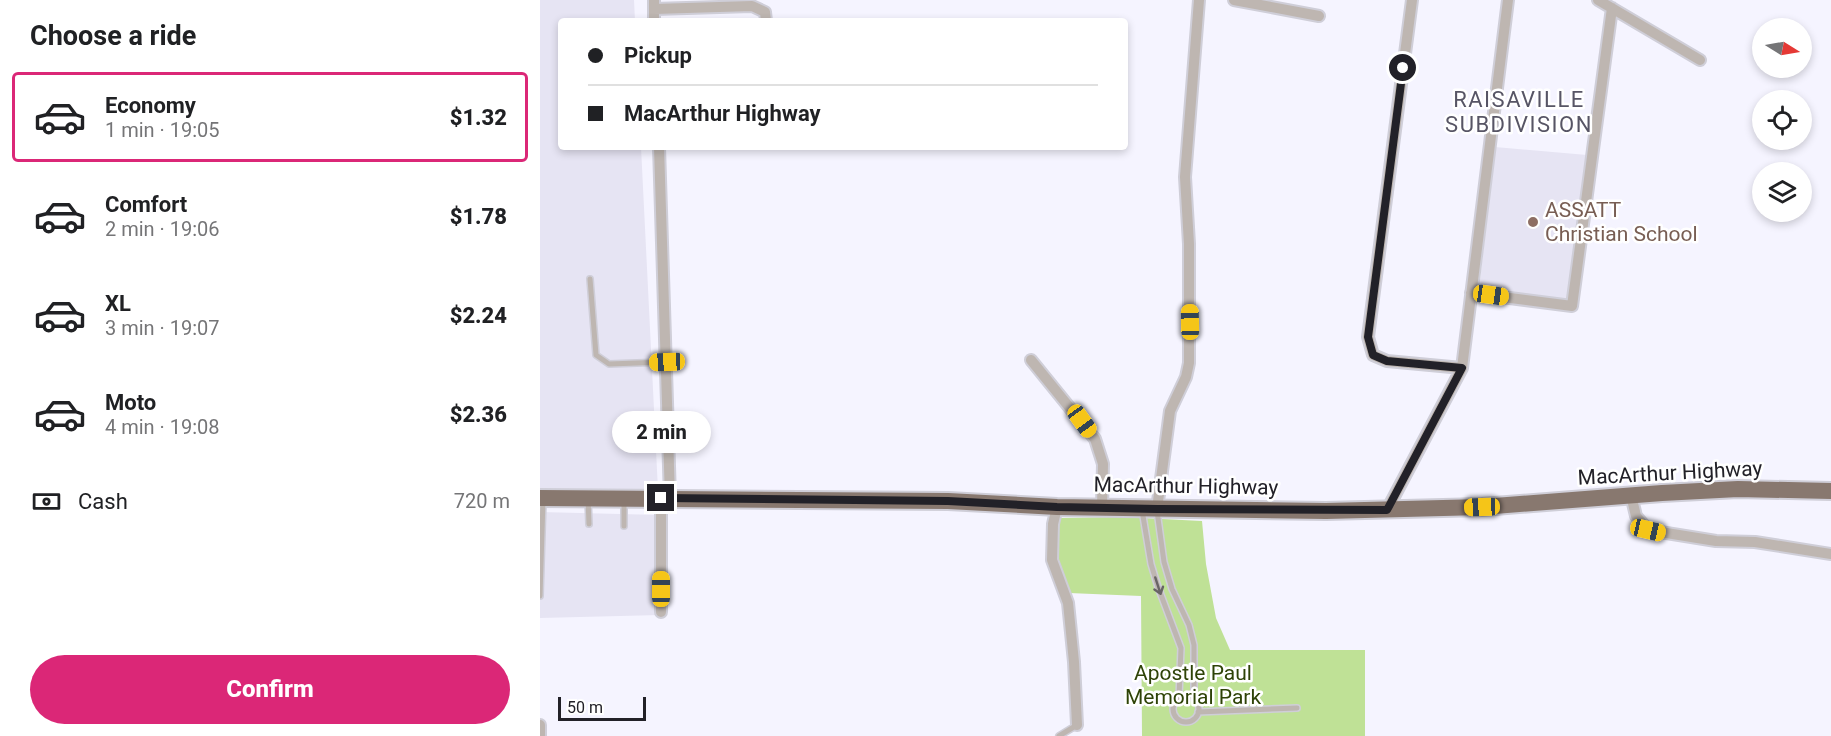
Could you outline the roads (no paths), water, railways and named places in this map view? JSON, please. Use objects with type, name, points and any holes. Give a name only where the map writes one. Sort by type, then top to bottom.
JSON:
[{"type":"highway","name":"MacArthur Highway","points":[[541,498],[948,501],[1057,507],[1387,510],[1482,507],[1738,489],[1831,491]]},
{"type":"street","points":[[1149,508],[1170,411],[1186,377],[1189,363],[1189,244],[1185,177],[1199,0]]},
{"type":"street","points":[[1234,0],[1319,16]]},
{"type":"street","points":[[1412,0],[1368,337],[1369,345],[1373,355],[1387,361],[1462,368]]},
{"type":"street","points":[[1387,510],[1462,368],[1508,0]]},
{"type":"street","points":[[1598,0],[1700,60]]},
{"type":"street","points":[[654,10],[752,6],[765,12],[766,18]]},
{"type":"street","points":[[1471,292],[1572,306],[1612,8]]},
{"type":"street","points":[[659,150],[667,362],[661,612]]},
{"type":"street","points":[[1031,360],[1095,439],[1103,464],[1102,507]]},
{"type":"street","points":[[1631,495],[1636,516],[1648,530],[1672,536],[1716,541],[1755,542],[1831,554]]},
{"type":"street","points":[[1057,507],[1053,524],[1052,561],[1068,603],[1077,725]]},
{"type":"street","points":[[540,725],[540,736]]},
{"type":"lane","points":[[590,279],[596,355],[609,364],[667,362]]},
{"type":"lane","points":[[540,596],[541,498]]},
{"type":"lane","points":[[588,498],[590,524]]},
{"type":"lane","points":[[624,498],[624,526]]},
{"type":"lane","points":[[1149,508],[1161,538],[1164,562],[1172,589],[1189,626],[1194,645],[1194,698],[1198,712],[1196,717],[1187,722],[1178,719],[1173,710],[1179,697],[1181,648],[1151,564],[1147,540],[1149,508]]},
{"type":"lane","points":[[1147,540],[1161,538]]},
{"type":"lane","points":[[1151,564],[1164,562]]},
{"type":"lane","points":[[1181,648],[1194,645]]},
{"type":"lane","points":[[1179,697],[1194,698]]},
{"type":"lane","points":[[1198,712],[1297,708]]},
{"type":"lane","points":[[1059,736],[1077,725]]},
{"type":"place","name":"ASSATT Christian School","points":[[1533,222]]},
{"type":"district","name":"RAISAVILLE SUBDIVISION","points":[[1519,112]]},
{"type":"park label","name":"Apostle Paul Memorial Park","points":[[1193,685]]}]
